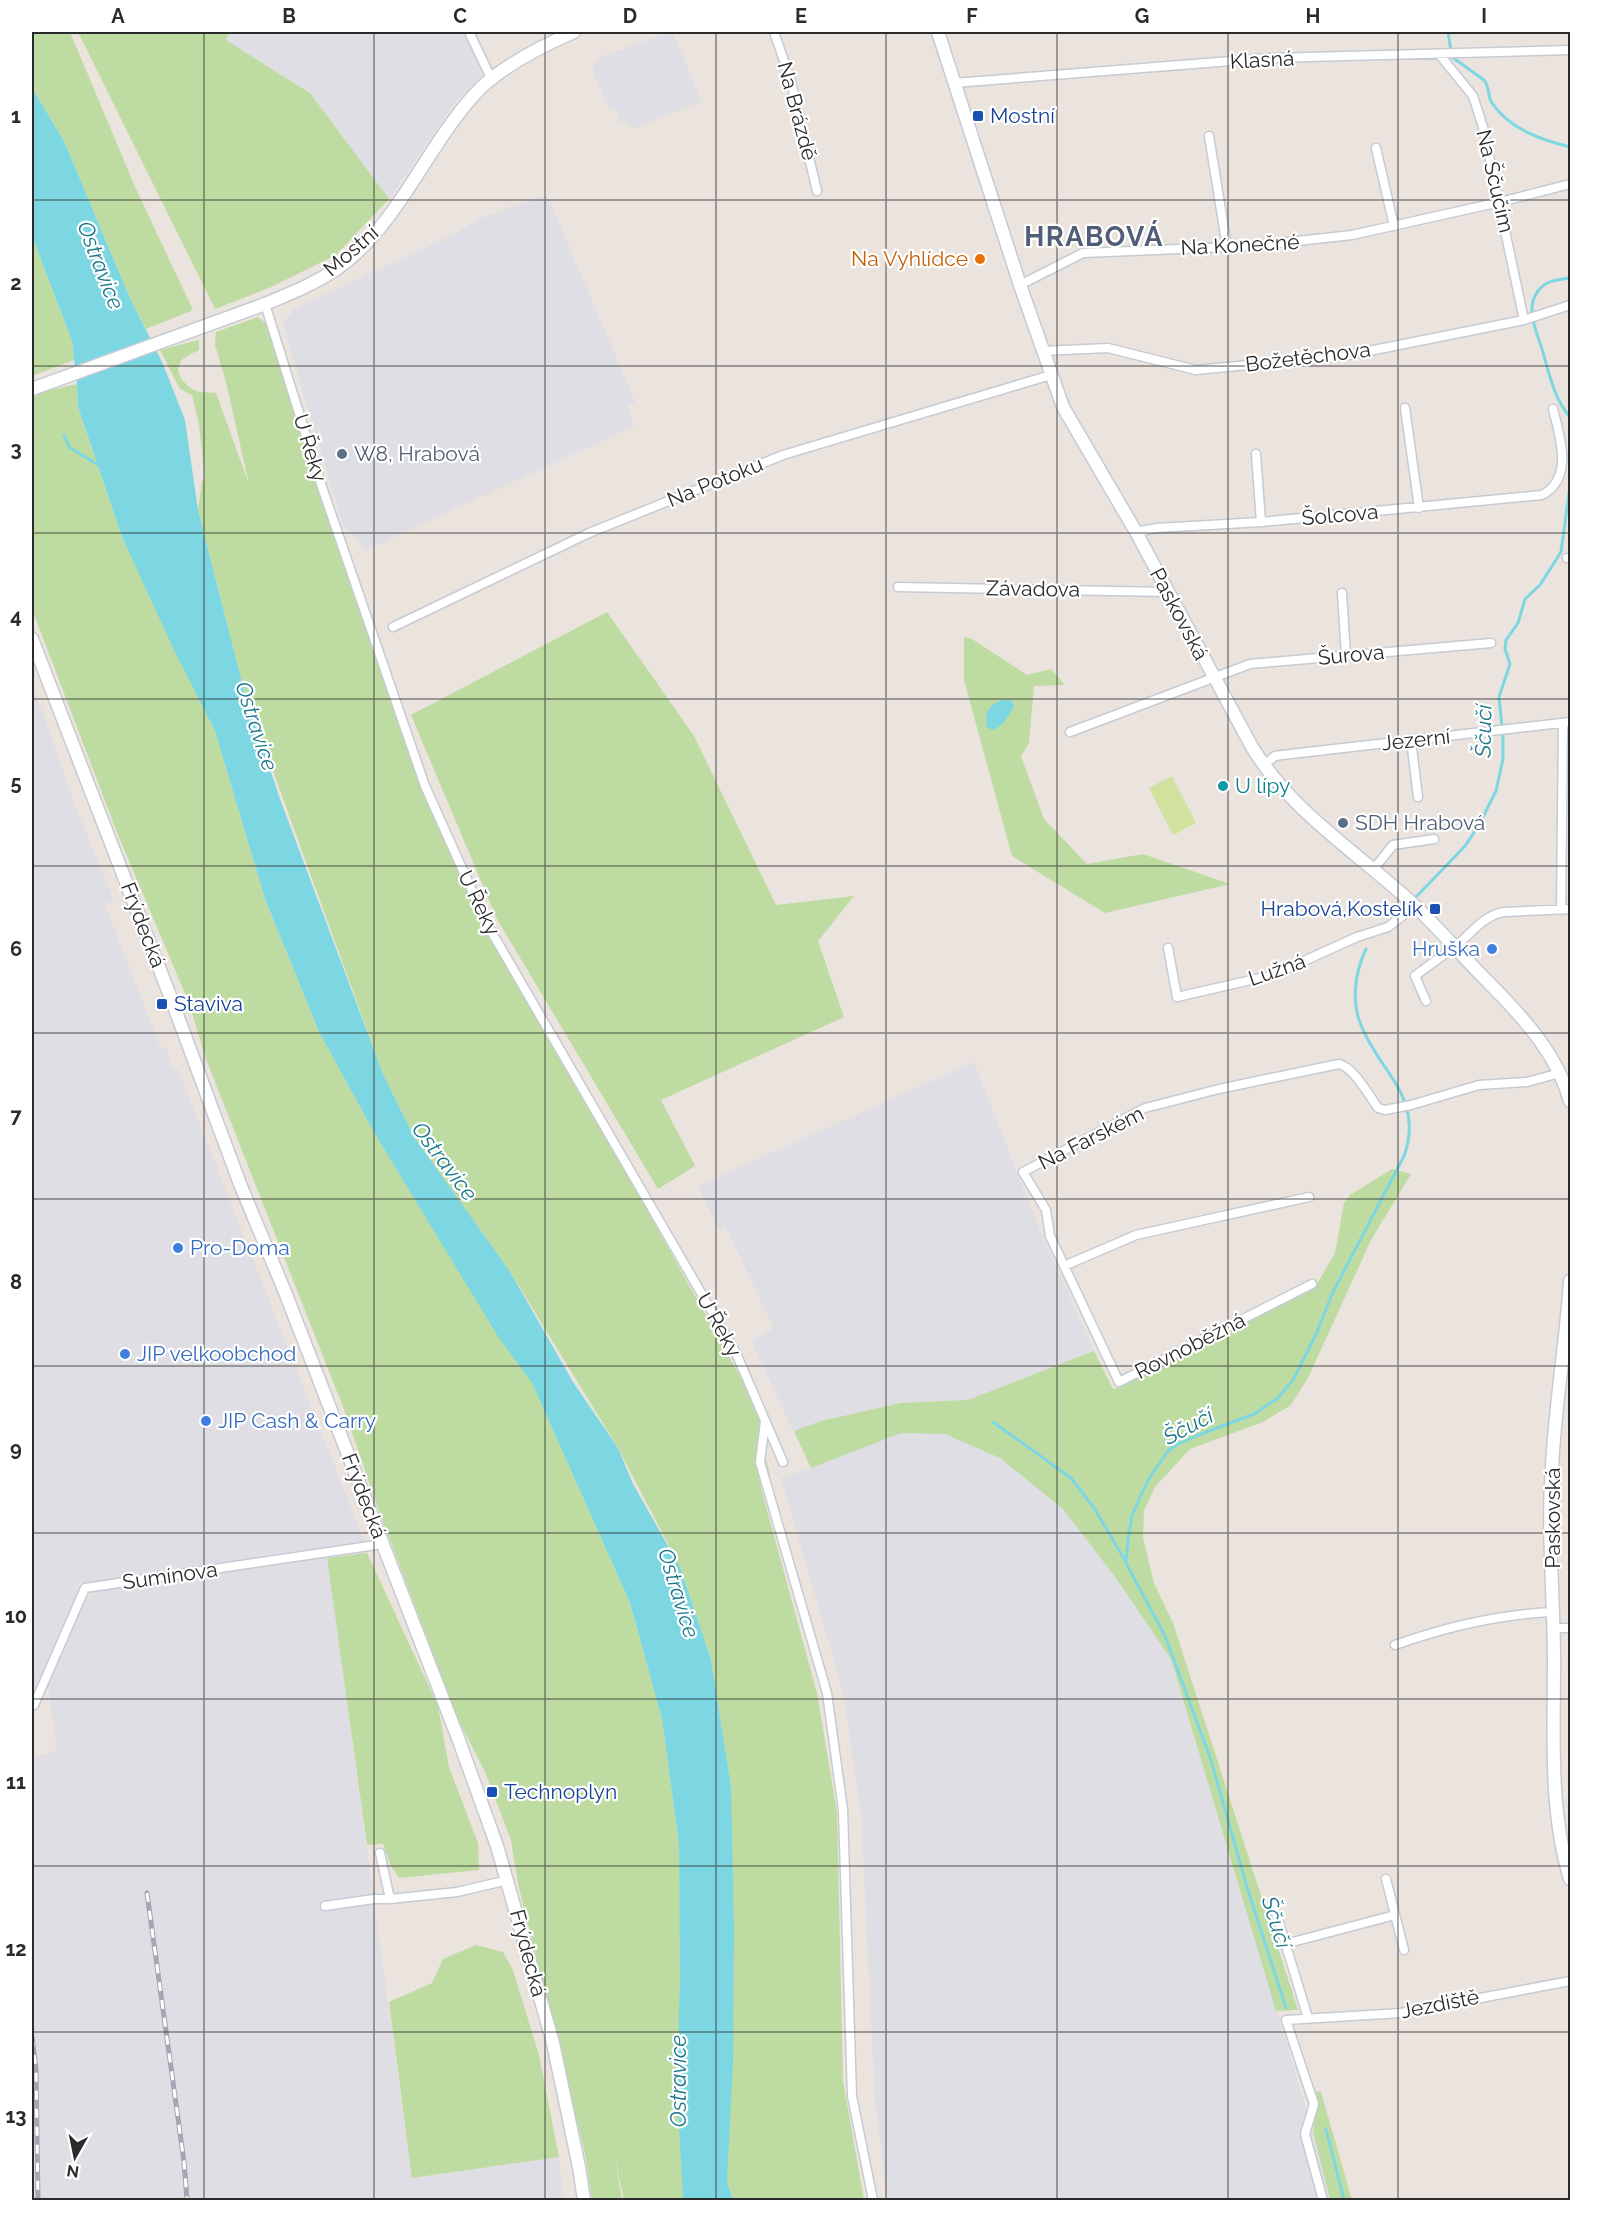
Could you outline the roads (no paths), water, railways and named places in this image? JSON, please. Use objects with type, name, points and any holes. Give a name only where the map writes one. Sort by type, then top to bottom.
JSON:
[{"type":"main road","name":"Mostní","points":[[32,389],[265,304],[300,289],[336,269],[379,229],[475,94],[527,55],[574,32]]},
{"type":"main road","name":"Paskovská","points":[[938,32],[1042,351],[1067,416],[1136,532],[1213,678],[1264,765],[1306,812],[1414,906],[1529,1026],[1545,1047],[1560,1074],[1570,1101]]},
{"type":"main road","name":"Frýdecká","points":[[32,639],[224,1141],[458,1738],[508,1880],[553,2043],[584,2200]]},
{"type":"main road","name":"Paskovská","points":[[1570,1281],[1550,1497],[1554,1612],[1555,1796],[1570,1879]]},
{"type":"street","points":[[469,32],[492,80]]},
{"type":"street","name":"Na Brázdě","points":[[774,32],[790,78],[817,191]]},
{"type":"street","name":"Klasná","points":[[954,83],[1269,58],[1570,50]]},
{"type":"street","name":"Na Ščučím","points":[[1439,54],[1473,96],[1483,127],[1525,320]]},
{"type":"street","points":[[1209,136],[1227,247]]},
{"type":"street","points":[[1376,148],[1394,226]]},
{"type":"street","name":"Na Konečné","points":[[1020,285],[1074,256],[1093,252],[1227,247],[1352,236],[1570,184]]},
{"type":"street","name":"U Řeky","points":[[265,304],[323,490],[425,786],[487,924],[736,1353],[783,1462]]},
{"type":"street","name":"Božetěchova","points":[[1042,351],[1107,348],[1196,370],[1344,356],[1525,320],[1570,305]]},
{"type":"street","name":"Na Potoku","points":[[393,627],[589,533],[783,455],[1052,375]]},
{"type":"street","points":[[1405,408],[1419,508]]},
{"type":"street","name":"Šolcova","points":[[1136,532],[1157,528],[1261,522],[1542,495],[1551,490],[1561,471],[1562,446],[1553,409]]},
{"type":"street","points":[[1256,454],[1261,522]]},
{"type":"street","name":"Závadova","points":[[898,587],[1168,592]]},
{"type":"street","points":[[1342,593],[1346,656]]},
{"type":"street","name":"Šurova","points":[[1213,678],[1250,664],[1491,643]]},
{"type":"street","points":[[1070,732],[1213,678]]},
{"type":"street","points":[[1426,1001],[1415,976],[1455,947],[1484,920],[1497,913],[1566,909],[1567,723]]},
{"type":"street","name":"Jezerní","points":[[1264,765],[1275,756],[1282,755],[1567,723]]},
{"type":"street","points":[[1412,740],[1418,797]]},
{"type":"street","points":[[1373,870],[1393,844],[1434,838]]},
{"type":"street","name":"Lužná","points":[[1168,948],[1177,997],[1273,975],[1357,937],[1388,927],[1414,906]]},
{"type":"street","name":"Na Farském","points":[[1064,1266],[1050,1236],[1046,1210],[1023,1172],[1145,1108],[1219,1089],[1339,1064],[1345,1065],[1351,1071],[1378,1108],[1385,1110],[1412,1105],[1479,1085],[1527,1082],[1560,1074]]},
{"type":"street","points":[[1064,1266],[1136,1235],[1309,1197]]},
{"type":"street","name":"Rovnoběžná","points":[[1064,1266],[1119,1382],[1312,1284]]},
{"type":"street","points":[[765,1421],[760,1462],[805,1613],[829,1705],[843,1810],[852,2096],[873,2200]]},
{"type":"street","name":"Sumínova","points":[[32,1706],[85,1588],[383,1544]]},
{"type":"street","points":[[1395,1645],[1455,1626],[1528,1613],[1554,1612]]},
{"type":"street","points":[[1554,1628],[1570,1628]]},
{"type":"street","points":[[380,1853],[390,1899]]},
{"type":"street","points":[[1386,1879],[1404,1950]]},
{"type":"street","points":[[326,1906],[374,1899],[457,1892],[508,1880]]},
{"type":"street","points":[[1274,1906],[1308,2018]]},
{"type":"street","points":[[1285,1944],[1395,1915]]},
{"type":"street","name":"Jezdiště","points":[[1323,2200],[1305,2134],[1314,2104],[1286,2020],[1401,2013],[1570,1981]]},
{"type":"water","name":"Ostravice","points":[[32,88],[64,141],[129,296],[163,364],[185,420],[198,510],[245,694],[280,799],[383,1074],[414,1137],[509,1270],[573,1382],[618,1448],[633,1484],[680,1567],[711,1659],[731,1786],[734,1929],[733,2064],[727,2181],[733,2200],[683,2200],[677,2087],[680,1977],[679,1845],[662,1719],[630,1603],[532,1383],[499,1338],[375,1134],[319,1032],[265,899],[215,731],[174,650],[122,537],[78,407],[72,341],[32,236]]},
{"type":"water","points":[[1001,700],[1011,700],[1014,706],[1008,717],[992,730],[987,727],[986,717],[990,708]]},
{"type":"waterway","name":"Ščučí","points":[[1448,32],[1452,57],[1484,80],[1490,100],[1507,120],[1527,132],[1570,147]]},
{"type":"waterway","name":"Ščučí","points":[[1570,278],[1552,281],[1541,287],[1532,304],[1534,326],[1553,385],[1564,410],[1570,417]]},
{"type":"waterway","points":[[64,435],[69,447],[98,465]]},
{"type":"waterway","name":"Ščučí","points":[[1416,897],[1465,846],[1479,825],[1496,791],[1503,759],[1499,697],[1510,664],[1505,649],[1506,640],[1518,623],[1525,599],[1540,585],[1561,552],[1570,486]]},
{"type":"waterway","name":"Ščučí","points":[[1286,2008],[1246,1884],[1211,1760],[1165,1636],[1126,1563],[1132,1516],[1150,1477],[1168,1451],[1196,1436],[1254,1414],[1278,1398],[1293,1380],[1317,1332],[1332,1294],[1404,1156],[1409,1135],[1409,1117],[1404,1101],[1369,1042],[1356,1006],[1357,977],[1366,949]]},
{"type":"waterway","points":[[993,1422],[1071,1478],[1094,1508],[1126,1562]]},
{"type":"waterway","name":"Ščučí","points":[[1326,2129],[1344,2200]]},
{"type":"railway","points":[[147,1893],[184,2162],[187,2200]]},
{"type":"railway","points":[[32,2037],[36,2069],[38,2200]]},
{"type":"place","name":"Mostní","points":[[978,116]]},
{"type":"place","name":"Na Vyhlídce","points":[[980,259]]},
{"type":"place","name":"W8, Hrabová","points":[[342,454]]},
{"type":"place","name":"U lípy","points":[[1223,786]]},
{"type":"place","name":"SDH Hrabová","points":[[1343,823]]},
{"type":"place","name":"Hrabová,Kostelík","points":[[1435,909]]},
{"type":"place","name":"Hruška","points":[[1492,949]]},
{"type":"place","name":"Staviva","points":[[162,1004]]},
{"type":"place","name":"Pro-Doma","points":[[178,1248]]},
{"type":"place","name":"JIP velkoobchod","points":[[125,1354]]},
{"type":"place","name":"JIP Cash & Carry","points":[[206,1421]]},
{"type":"place","name":"Technoplyn","points":[[492,1792]]},
{"type":"district","name":"HRABOVÁ","points":[[1094,237]]}]
